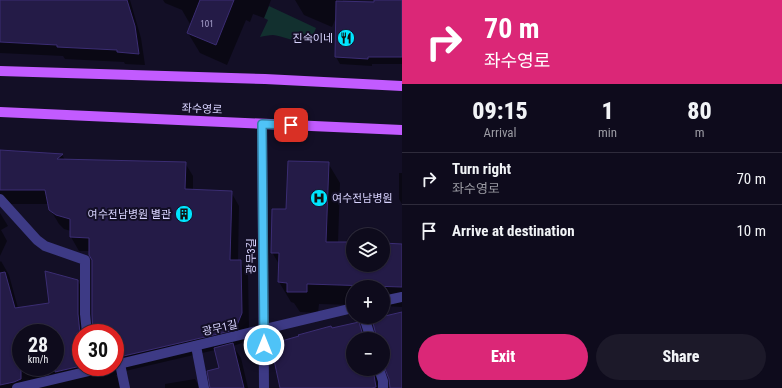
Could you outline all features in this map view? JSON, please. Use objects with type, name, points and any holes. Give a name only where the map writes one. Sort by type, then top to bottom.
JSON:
[{"type":"main road","points":[[0,71],[265,79],[402,86]]},
{"type":"main road","name":"좌수영로","points":[[0,112],[402,130]]},
{"type":"street","name":"광무3길","points":[[262,124],[264,388]]},
{"type":"street","points":[[0,199],[37,240],[45,246],[85,260],[84,314],[86,324]]},
{"type":"street","points":[[390,300],[402,297]]},
{"type":"street","name":"광무1길","points":[[124,362],[346,310]]},
{"type":"street","points":[[196,346],[204,388]]},
{"type":"street","points":[[17,388],[72,374]]},
{"type":"street","points":[[121,376],[125,388]]},
{"type":"street","points":[[381,376],[383,388]]},
{"type":"green space","points":[[269,6],[316,28],[313,35],[308,39],[303,40],[273,35],[260,37],[268,20],[264,18]]},
{"type":"building","points":[[0,0],[127,0],[135,26],[139,54],[117,52],[117,50],[0,42]]},
{"type":"building","points":[[200,0],[234,0],[216,45],[187,33]]},
{"type":"building","points":[[374,0],[402,0],[402,57],[368,57],[368,59],[335,57],[336,1],[374,2]]},
{"type":"building","points":[[0,150],[63,154],[57,159],[186,162],[185,189],[232,191],[230,260],[241,260],[242,313],[235,330],[124,356],[124,324],[93,324],[92,260],[89,255],[89,238],[70,237],[70,219],[56,215],[49,210],[45,190],[0,190]]},
{"type":"building","name":"여수전남병원","points":[[288,161],[329,162],[326,242],[346,242],[346,272],[390,272],[390,243],[402,244],[402,287],[390,287],[390,280],[346,280],[346,285],[307,284],[307,292],[287,292],[287,283],[278,282],[279,253],[271,253],[272,209],[286,209]]},
{"type":"building","points":[[45,271],[78,280],[79,324],[72,324],[72,368],[64,370],[64,324],[12,324],[12,376],[21,376],[21,379],[0,385],[0,273],[5,272],[15,308],[49,303]]},
{"type":"building","points":[[402,312],[402,388],[390,388],[388,376],[390,376],[390,332],[375,332],[373,324],[390,324],[390,315]]},
{"type":"building","points":[[350,324],[360,324],[362,332],[346,332],[346,376],[374,376],[376,387],[280,388],[274,360],[278,342],[331,326],[332,328]]},
{"type":"building","points":[[233,343],[244,388],[210,388],[207,371],[219,368],[214,348]]},
{"type":"place","name":"진숙이네","points":[[346,38]]},
{"type":"place","name":"여수전남병원","points":[[319,198]]},
{"type":"place","name":"여수전남병원 별관","points":[[184,214]]},
{"type":"route","points":[[264,345],[262,124],[291,125]]}]
